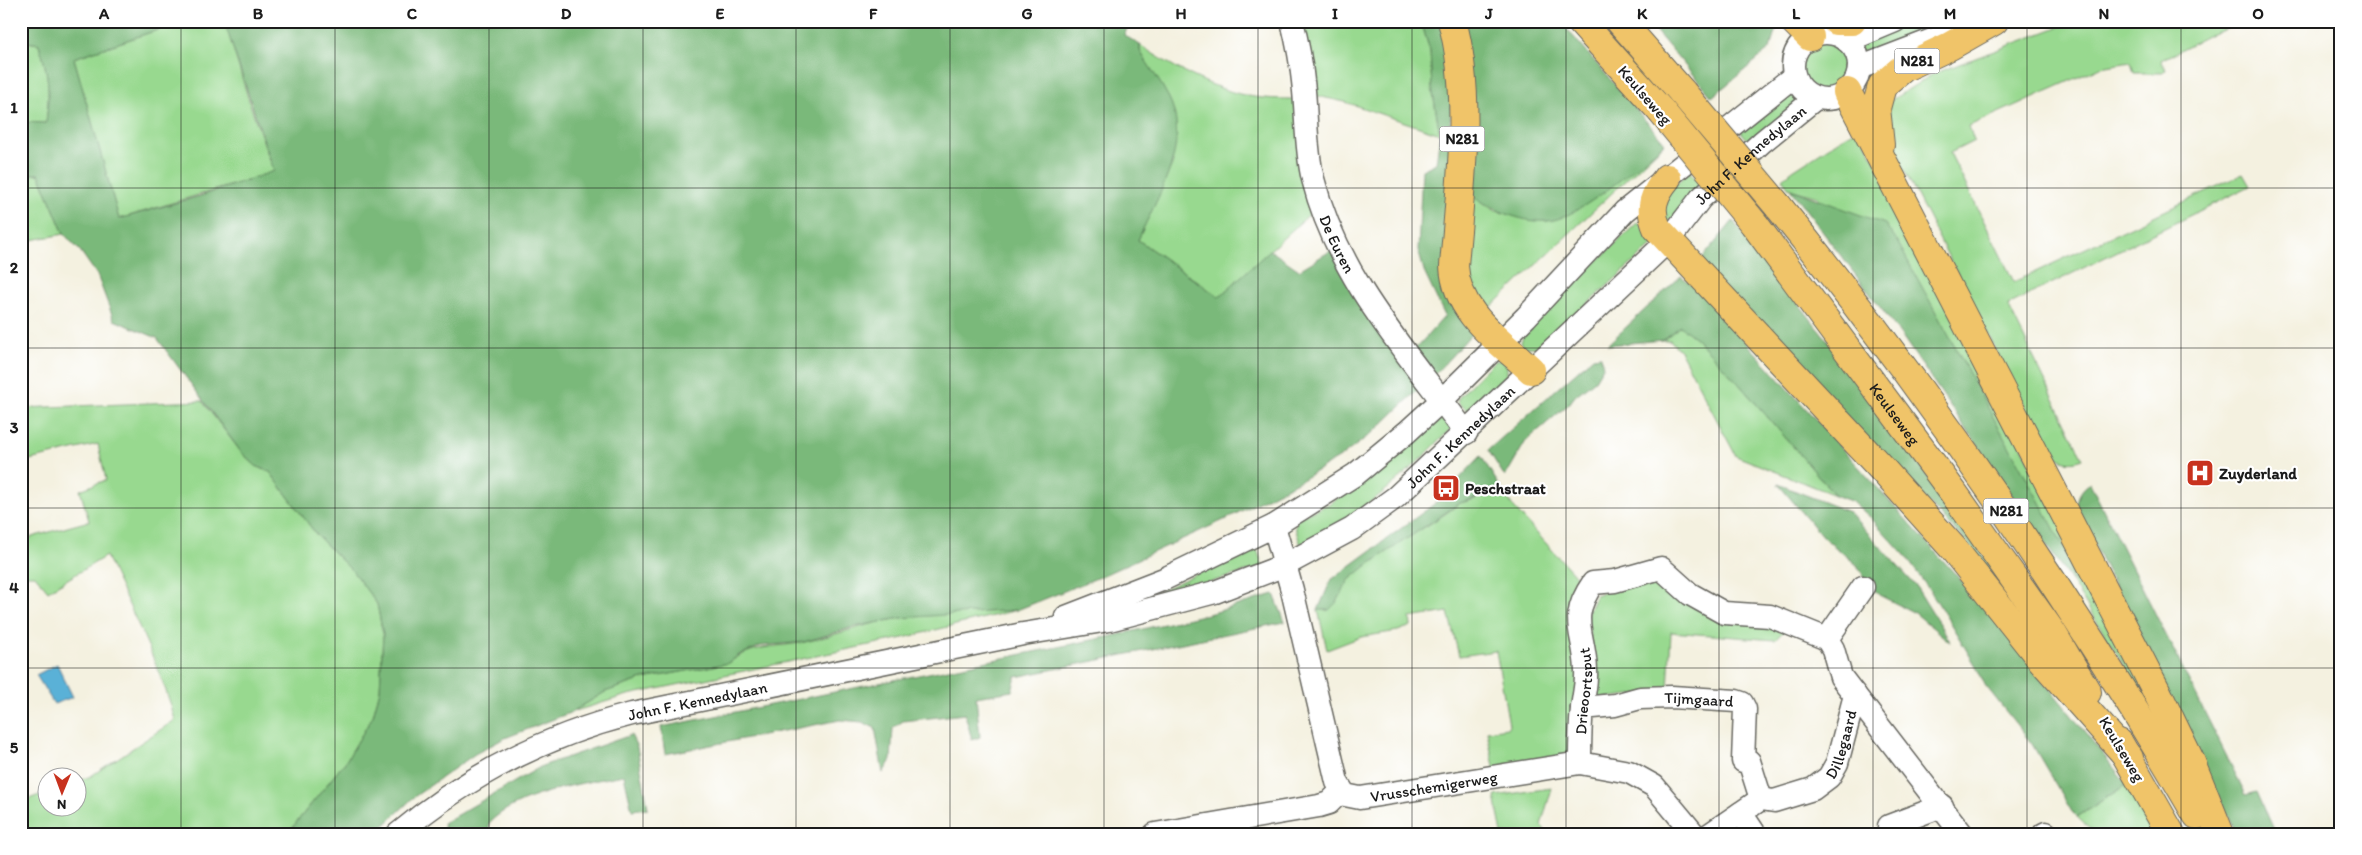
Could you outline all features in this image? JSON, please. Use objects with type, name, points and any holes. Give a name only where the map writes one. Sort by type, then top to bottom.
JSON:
[{"type":"highway","name":"N281","points":[[1452,21],[1460,55],[1463,101],[1455,276],[1459,293],[1471,313],[1532,370]]},
{"type":"highway","name":"Keulseweg","points":[[1580,21],[1661,112],[1755,225],[1953,492],[2048,626],[2129,758],[2171,834]]},
{"type":"highway","name":"Keulseweg","points":[[1620,21],[1778,206],[1883,339],[2020,531],[2132,704],[2208,834]]},
{"type":"highway","name":"N281","points":[[1882,160],[1876,113],[1877,100],[1882,86],[1903,68],[1950,46],[1994,21]]},
{"type":"highway","name":"N281","points":[[1853,80],[1882,160],[2158,694],[2191,762],[2220,834]]},
{"type":"highway","name":"N281","points":[[1667,178],[1657,191],[1652,206],[1655,224],[1668,242],[1882,469],[1952,547],[2040,658],[2129,758]]},
{"type":"street","name":"De Euren","points":[[1292,21],[1303,81],[1312,177],[1323,209],[1354,280],[1392,338],[1466,432]]},
{"type":"street","points":[[1895,21],[1845,28],[1830,33],[1802,29],[1792,69],[1794,76],[1806,92],[1816,98],[1830,99],[1853,80],[1898,52],[1984,21]]},
{"type":"street","points":[[1845,28],[1856,53],[1853,80]]},
{"type":"street","name":"John F. Kennedylaan","points":[[1023,634],[1164,580],[1274,526],[1356,474],[1442,400],[1625,211],[1794,76]]},
{"type":"street","name":"John F. Kennedylaan","points":[[398,834],[450,794],[486,771],[541,744],[586,727],[632,714],[1023,634],[1100,621],[1185,601],[1245,582],[1285,565],[1352,529],[1414,482],[1668,242],[1701,198],[1762,142],[1816,98]]},
{"type":"street","points":[[1156,834],[1319,806],[1329,803],[1341,791],[1337,782],[1274,526]]},
{"type":"street","name":"Drieoortsput","points":[[1580,762],[1579,735],[1586,671],[1578,614],[1583,598],[1593,583],[1615,581],[1662,568],[1690,594],[1724,613],[1770,616],[1827,639]]},
{"type":"street","points":[[1827,639],[1863,587]]},
{"type":"street","name":"Dillegaard","points":[[1827,639],[1833,648],[1841,677],[1962,834]]},
{"type":"street","name":"Dillegaard","points":[[1710,834],[1761,799],[1774,800],[1813,789],[1829,777],[1837,763],[1855,695]]},
{"type":"street","name":"Tijmgaard","points":[[1582,708],[1615,705],[1640,698],[1680,697],[1742,703],[1745,709],[1742,760],[1750,761],[1761,799]]},
{"type":"street","name":"Vrusschemigerweg","points":[[1341,791],[1352,798],[1360,798],[1580,762],[1629,772],[1654,786],[1694,834]]},
{"type":"street","points":[[1890,834],[1889,826],[1942,806]]},
{"type":"street","points":[[1742,812],[1755,834]]},
{"type":"green space","points":[[21,21],[184,21],[74,58],[119,219],[200,196],[274,171],[224,21],[1131,21],[1124,35],[1140,45],[1140,51],[1169,98],[1175,116],[1177,134],[1169,170],[1138,240],[1219,297],[1270,250],[1299,270],[1332,250],[1403,358],[1417,347],[1445,316],[1425,274],[1418,250],[1422,170],[1436,163],[1440,134],[1432,88],[1430,51],[1421,21],[1441,21],[1451,57],[1449,262],[1476,329],[1437,372],[1376,430],[1342,456],[1303,479],[1224,520],[1097,578],[1017,610],[901,618],[854,627],[804,642],[761,646],[739,655],[729,663],[643,679],[605,692],[572,712],[505,738],[475,754],[414,797],[375,834],[287,834],[346,761],[373,716],[380,690],[383,634],[377,604],[354,573],[316,534],[270,472],[256,466],[241,452],[157,338],[114,320],[97,275],[81,252],[64,234],[39,174],[21,174],[21,122],[46,123],[48,91],[47,74],[39,44],[21,41]]},
{"type":"green space","points":[[184,21],[225,22],[250,104],[274,172],[119,219],[74,58]]},
{"type":"green space","points":[[1300,21],[1421,21],[1430,51],[1432,88],[1440,134],[1345,102],[1312,95]]},
{"type":"green space","points":[[1460,21],[1560,21],[1665,143],[1608,189],[1575,211],[1560,218],[1547,221],[1526,220],[1506,214],[1468,194]]},
{"type":"green space","points":[[1647,21],[1784,22],[1775,32],[1770,49],[1712,97]]},
{"type":"green space","points":[[1911,21],[1969,21],[1865,59],[1857,44]]},
{"type":"green space","points":[[2074,21],[2250,21],[2209,35],[2161,60],[2166,70],[2163,73],[2134,73],[2131,62],[2101,67],[1969,126],[1974,141],[1950,153],[2014,282],[2243,174],[2250,186],[2008,305],[2083,459],[2072,462],[2060,459],[2047,450],[1896,154],[1883,118],[1885,104],[1933,74]]},
{"type":"green space","points":[[21,41],[39,44],[48,83],[46,123],[21,122]]},
{"type":"green space","points":[[1826,41],[1835,43],[1846,52],[1851,66],[1849,75],[1840,86],[1826,91],[1817,89],[1806,80],[1801,66],[1803,57],[1812,46]]},
{"type":"green space","points":[[1140,45],[1183,71],[1232,92],[1263,98],[1302,99],[1314,210],[1219,297],[1138,240],[1173,162],[1153,74],[1140,51]]},
{"type":"green space","points":[[1792,86],[1805,100],[1751,144],[1738,128]]},
{"type":"green space","points":[[1858,128],[2180,753],[2071,581],[2079,574],[1818,197],[1790,189],[1782,179]]},
{"type":"green space","points":[[1665,143],[1485,313],[1476,300],[1470,286],[1467,271],[1465,240],[1468,194],[1496,211],[1527,219],[1548,221],[1595,198]]},
{"type":"green space","points":[[1689,171],[1704,188],[1663,227],[1662,199]]},
{"type":"green space","points":[[21,174],[39,174],[64,234],[21,242]]},
{"type":"green space","points":[[1790,189],[1885,224],[1898,243],[2079,574],[2071,581],[1902,336]]},
{"type":"green space","points":[[1733,221],[1856,376],[2057,658],[1968,544],[1699,262]]},
{"type":"green space","points":[[1638,222],[1657,241],[1543,344],[1537,347],[1524,347],[1521,342],[1526,329]]},
{"type":"green space","points":[[1681,276],[1699,290],[1976,597],[2127,784],[2077,817],[2072,812],[2032,744],[1985,685],[1976,666],[1935,598],[1904,554],[1870,517],[1853,502],[1835,495],[1739,384],[1697,339],[1680,326],[1663,340],[1607,345]]},
{"type":"green space","points":[[1680,326],[1697,339],[1739,384],[1835,495],[1736,456],[1681,352],[1670,340],[1663,340]]},
{"type":"green space","points":[[1601,356],[1603,367],[1595,380],[1526,441],[1505,477],[1488,450],[1593,357]]},
{"type":"green space","points":[[1502,360],[1507,365],[1507,379],[1475,410],[1468,411],[1457,402],[1459,397],[1494,361]]},
{"type":"green space","points":[[202,401],[241,452],[256,466],[270,472],[316,534],[354,573],[377,604],[383,634],[380,690],[373,716],[346,761],[287,834],[21,834],[21,802],[38,795],[38,818],[88,818],[88,777],[175,720],[162,679],[106,556],[48,591],[35,575],[21,575],[21,540],[89,521],[80,490],[106,480],[98,444],[21,462],[21,408]]},
{"type":"green space","points":[[1444,416],[1453,426],[1419,461],[1364,507],[1344,521],[1301,545],[1296,531],[1295,519],[1331,503],[1404,449],[1436,419]]},
{"type":"green space","points":[[1481,456],[1499,485],[1492,493],[1460,503],[1365,567],[1349,580],[1337,602],[1329,610],[1318,610],[1331,580],[1437,502]]},
{"type":"green space","points":[[2090,483],[2246,795],[2257,792],[2276,834],[2237,834],[2078,512],[2077,503],[2079,496]]},
{"type":"green space","points":[[1778,484],[1849,512],[1915,585],[1951,643],[1915,613],[1879,595],[1867,582],[1857,565],[1823,537]]},
{"type":"green space","points":[[1499,485],[1514,508],[1584,585],[1585,701],[1575,758],[1495,772],[1487,731],[1507,728],[1509,725],[1496,651],[1459,656],[1448,612],[1410,618],[1411,626],[1398,631],[1361,637],[1327,650],[1318,610],[1329,610],[1348,581],[1377,558],[1460,503],[1487,495]]},
{"type":"green space","points":[[1250,549],[1257,549],[1263,567],[1148,600],[1147,597]]},
{"type":"green space","points":[[1664,579],[1785,630],[1775,640],[1671,632],[1668,690],[1598,699],[1587,614],[1596,595],[1607,590]]},
{"type":"green space","points":[[1274,594],[1285,622],[1016,677],[1012,691],[976,697],[980,737],[972,740],[965,714],[903,721],[893,728],[891,760],[883,773],[875,728],[862,722],[840,720],[665,754],[661,727],[1112,636],[1216,612]]},
{"type":"green space","points":[[1017,610],[903,638],[628,695],[572,712],[605,692],[643,679],[729,663],[738,657],[756,650],[805,642],[878,622],[945,614]]},
{"type":"green space","points":[[631,735],[637,747],[648,808],[632,810],[624,775],[552,791],[516,804],[489,823],[489,834],[445,834],[443,823],[542,766]]},
{"type":"green space","points":[[2127,784],[2161,834],[2095,834],[2077,817]]},
{"type":"green space","points":[[1552,788],[1541,825],[1548,834],[1502,834],[1495,796]]},
{"type":"water","points":[[57,664],[73,697],[54,704],[36,675]]},
{"type":"place","name":"Zuyderland","points":[[2200,473]]},
{"type":"place","name":"Peschstraat","points":[[1446,488]]}]
